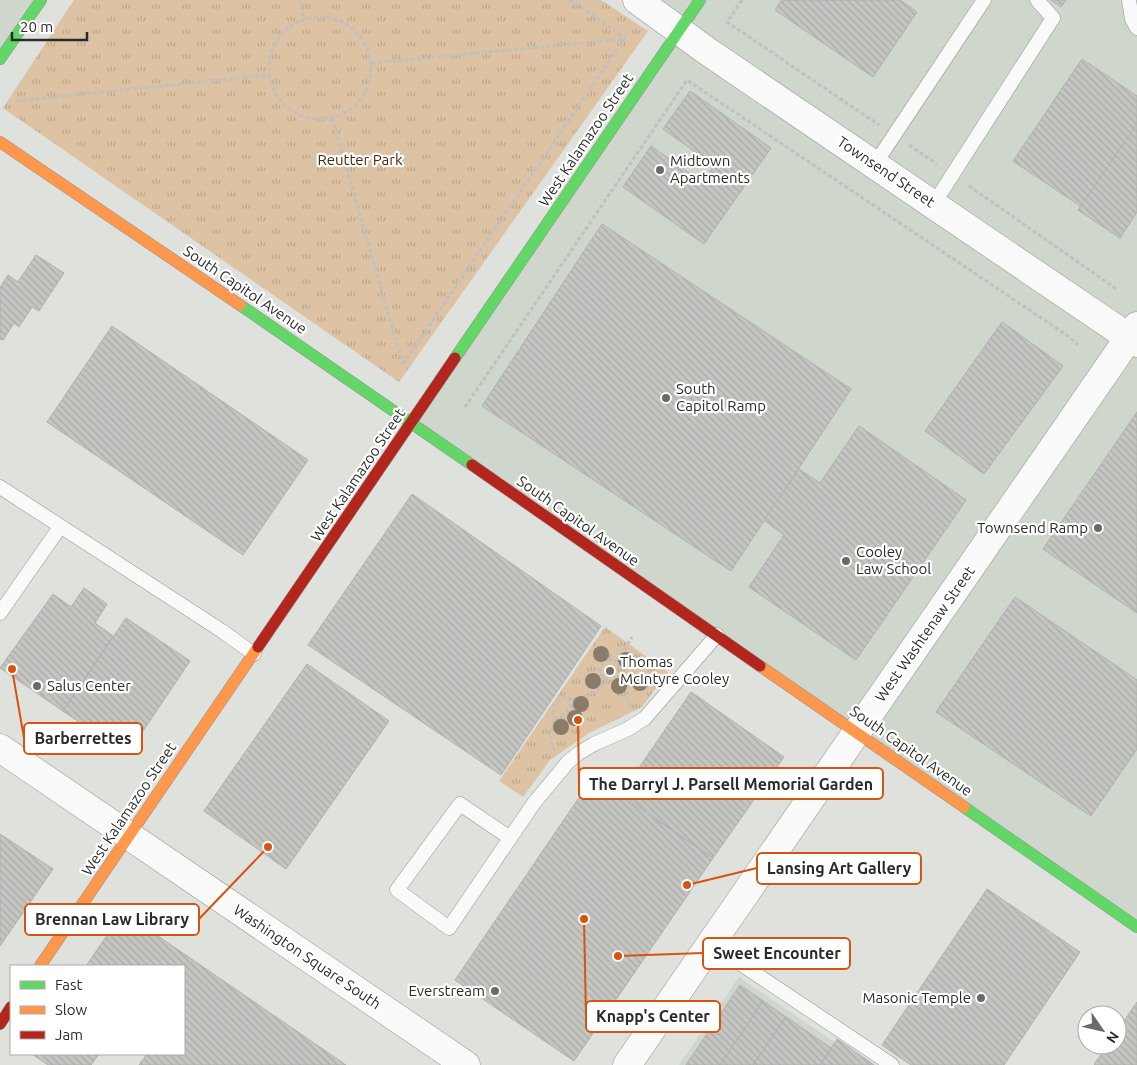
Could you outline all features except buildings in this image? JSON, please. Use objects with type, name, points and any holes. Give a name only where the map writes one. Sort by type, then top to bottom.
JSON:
[{"type":"street","points":[[0,59],[41,0]]},
{"type":"street","name":"Townsend Street","points":[[637,0],[934,205],[1134,335]]},
{"type":"street","name":"West Kalamazoo Street","points":[[41,965],[700,0]]},
{"type":"street","name":"South Capitol Avenue","points":[[0,142],[412,422],[1137,927]]},
{"type":"street","name":"West Washtenaw Street","points":[[627,1065],[1134,335]]},
{"type":"street","name":"Washington Square South","points":[[0,748],[466,1065]]},
{"type":"street","points":[[0,1024],[10,1009]]},
{"type":"lane","points":[[874,164],[984,0]]},
{"type":"lane","points":[[934,205],[1053,18],[1037,0]]},
{"type":"lane","points":[[1129,0],[1132,19],[1137,28]]},
{"type":"lane","points":[[0,487],[222,631],[254,654]]},
{"type":"lane","points":[[0,613],[60,527]]},
{"type":"lane","points":[[510,838],[460,804],[397,890],[449,928],[534,803],[568,762],[594,744],[628,729],[645,718],[717,635]]},
{"type":"lane","points":[[711,944],[892,1065]]},
{"type":"path","points":[[300,0],[304,19]]},
{"type":"path","points":[[570,0],[625,38]]},
{"type":"path","points":[[742,0],[727,22],[1118,290]]},
{"type":"path","points":[[319,16],[334,18],[348,24],[360,35],[368,48],[372,63],[371,77],[366,91],[358,103],[346,112],[332,118],[315,119],[298,115],[284,105],[274,91],[269,75],[270,57],[276,40],[288,27],[304,19],[319,16]]},
{"type":"path","points":[[372,63],[625,38]]},
{"type":"path","points":[[332,118],[403,364],[625,38]]},
{"type":"path","points":[[16,101],[269,75]]},
{"type":"path","points":[[464,407],[688,80],[1068,336],[1078,345]]},
{"type":"path","points":[[617,661],[632,637]]},
{"type":"path","points":[[608,658],[617,661],[621,670],[618,677],[613,682],[606,680],[599,673],[601,665],[608,658]]},
{"type":"path","points":[[630,708],[626,693],[630,683],[636,676],[650,674],[660,678]]},
{"type":"path","points":[[618,677],[630,683]]},
{"type":"path","points":[[555,720],[567,712],[573,701],[597,690],[606,680]]},
{"type":"path","points":[[555,750],[551,745],[550,735],[555,720],[553,713],[554,703],[559,698],[566,697],[573,701]]},
{"type":"shaded area","points":[[0,0],[41,0],[0,59]]},
{"type":"shaded area","points":[[637,0],[1137,0],[1137,927],[412,422],[679,31]]},
{"type":"shaded area","points":[[739,977],[868,1065],[679,1065]]},
{"type":"green space","name":"Reutter Park","points":[[74,0],[601,0],[648,31],[399,382],[3,108]]},
{"type":"green space","points":[[605,627],[668,672],[642,707],[589,733],[550,760],[523,797],[499,781]]},
{"type":"traffic: fast","points":[[0,59],[41,0]]},
{"type":"traffic: fast","points":[[455,358],[700,0]]},
{"type":"traffic: fast","points":[[240,305],[472,465]]},
{"type":"traffic: fast","points":[[964,807],[1137,927]]},
{"type":"traffic: slow","points":[[0,142],[240,305]]},
{"type":"traffic: slow","points":[[41,965],[258,647]]},
{"type":"traffic: slow","points":[[760,666],[964,807]]},
{"type":"traffic: jam","points":[[258,647],[455,358]]},
{"type":"traffic: jam","points":[[472,465],[760,666]]},
{"type":"traffic: jam","points":[[0,1024],[10,1009]]},
{"type":"place","name":"Midtown Apartments","points":[[660,170]]},
{"type":"place","name":"South Capitol Ramp","points":[[666,398]]},
{"type":"place","name":"Townsend Ramp","points":[[1098,528]]},
{"type":"place","name":"Cooley Law School","points":[[846,561]]},
{"type":"place","name":"Barberrettes","points":[[12,669]]},
{"type":"place","name":"Thomas McIntyre Cooley","points":[[610,671]]},
{"type":"place","name":"Salus Center","points":[[37,686]]},
{"type":"place","name":"The Darryl J. Parsell Memorial Garden","points":[[578,720]]},
{"type":"place","name":"Brennan Law Library","points":[[268,847]]},
{"type":"place","name":"Lansing Art Gallery","points":[[687,885]]},
{"type":"place","name":"Knapp's Center","points":[[584,919]]},
{"type":"place","name":"Sweet Encounter","points":[[618,956]]},
{"type":"place","name":"Everstream","points":[[495,991]]},
{"type":"place","name":"Masonic Temple","points":[[981,998]]}]
